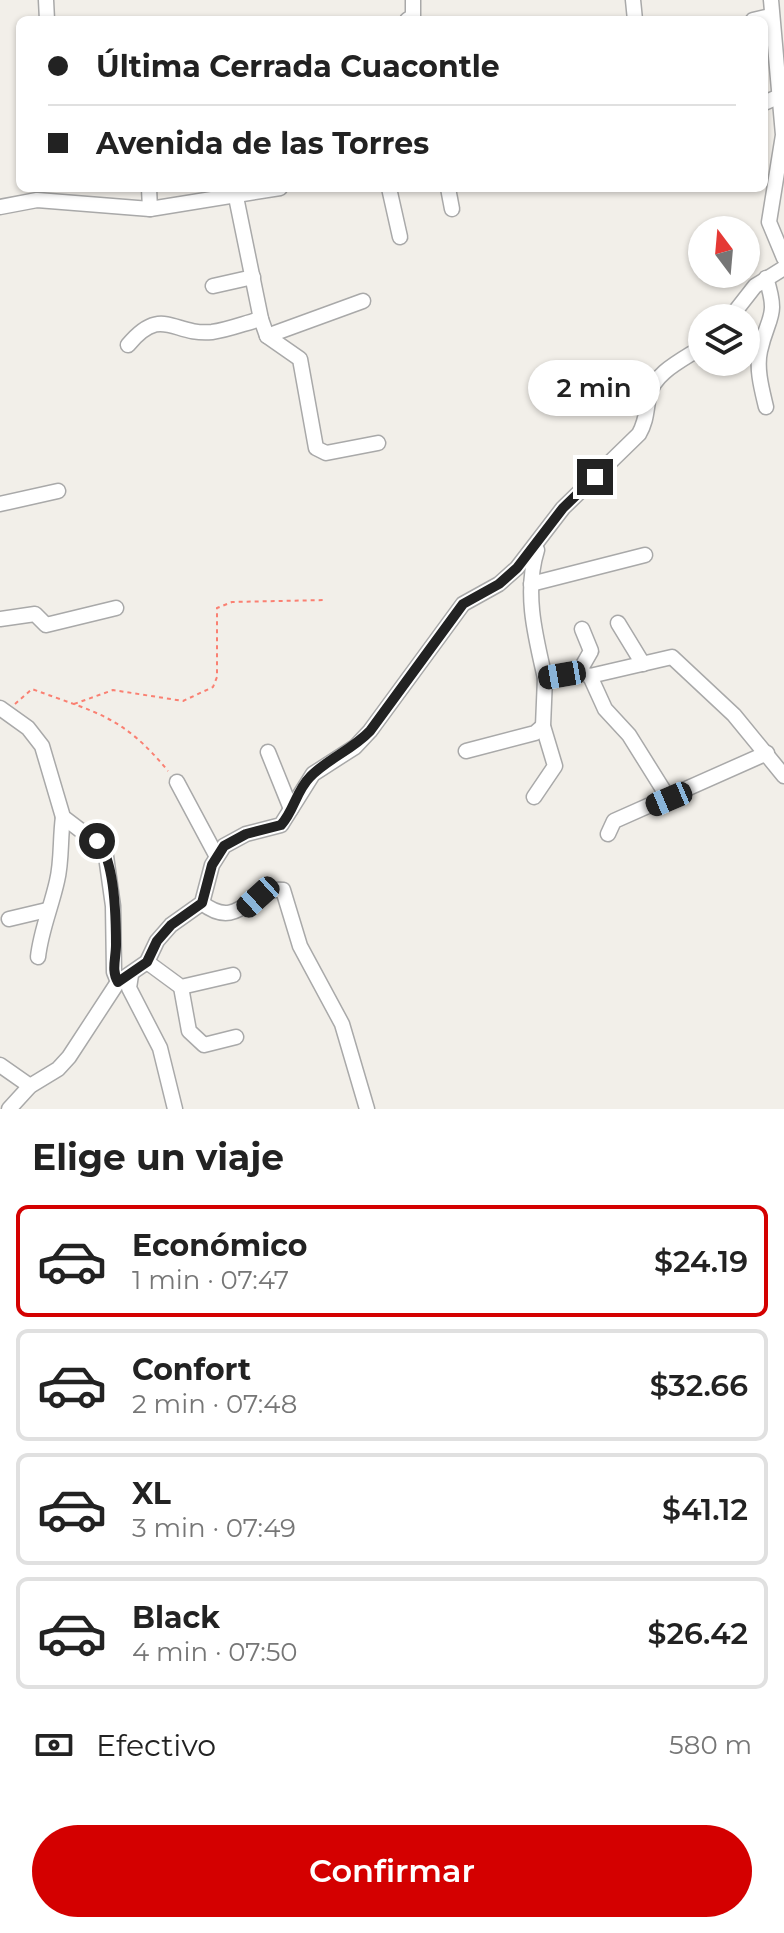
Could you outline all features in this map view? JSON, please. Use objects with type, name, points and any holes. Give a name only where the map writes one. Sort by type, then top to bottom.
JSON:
[{"type":"street","points":[[771,0],[770,63],[782,95],[783,135],[769,222],[784,258]]},
{"type":"street","points":[[149,192],[150,209]]},
{"type":"street","points":[[0,207],[37,200],[150,209],[260,192]]},
{"type":"street","points":[[390,192],[400,237]]},
{"type":"street","points":[[449,192],[452,209]]},
{"type":"street","points":[[236,197],[261,319],[267,336],[300,359],[316,448],[326,453],[378,443]]},
{"type":"street","points":[[743,304],[766,278],[784,268]]},
{"type":"street","points":[[213,286],[253,277]]},
{"type":"street","points":[[766,278],[774,304],[760,352],[760,378],[766,407]]},
{"type":"street","points":[[267,336],[363,301]]},
{"type":"street","points":[[128,345],[152,324],[162,322],[210,332],[261,319]]},
{"type":"street","points":[[9,1109],[30,1086],[58,1069],[124,979],[147,962],[157,941],[171,925],[202,903],[216,855],[246,834],[281,825],[313,774],[355,747],[463,604],[506,578],[537,545],[572,498],[639,434],[647,419],[649,394],[656,380],[688,357]]},
{"type":"street","points":[[0,504],[58,491]]},
{"type":"street","points":[[534,797],[555,766],[543,726],[545,678],[529,573],[537,545]]},
{"type":"street","points":[[531,584],[645,555]]},
{"type":"street","points":[[0,619],[35,614],[46,625],[116,608]]},
{"type":"street","points":[[618,623],[643,664]]},
{"type":"street","points":[[582,629],[591,651],[585,674],[605,709],[629,735],[669,799]]},
{"type":"street","points":[[545,678],[585,674],[672,657],[679,660],[767,753],[784,776]]},
{"type":"street","points":[[2,710],[28,728],[42,746],[63,817],[57,853],[60,867],[47,910],[38,957]]},
{"type":"street","points":[[466,751],[535,733],[543,726]]},
{"type":"street","points":[[268,752],[291,809]]},
{"type":"street","points":[[608,834],[614,821],[767,753]]},
{"type":"street","points":[[177,782],[216,855]]},
{"type":"street","points":[[63,817],[97,841],[109,859],[116,945],[114,972],[124,979],[160,1048],[175,1109]]},
{"type":"street","points":[[202,903],[213,912],[229,913],[246,908],[267,890],[283,890],[300,946],[342,1024],[367,1109]]},
{"type":"street","points":[[9,919],[47,910]]},
{"type":"street","points":[[147,962],[181,987],[189,1031],[204,1045],[236,1037]]},
{"type":"street","points":[[181,987],[233,975]]},
{"type":"street","points":[[0,1065],[30,1086]]},
{"type":"path","points":[[74,704],[113,690],[183,701],[213,687],[217,677],[217,608],[232,602],[326,600]]},
{"type":"path","points":[[2,710],[32,689],[112,718],[142,739],[177,782]]},
{"type":"route","points":[[97,841],[109,859],[116,945],[114,976],[118,982],[147,962],[157,941],[171,925],[202,903],[212,865],[224,846],[246,834],[276,829],[281,825],[289,816],[297,794],[313,774],[355,747],[370,731],[463,604],[483,590],[499,584],[517,568],[563,508],[595,477]]}]
